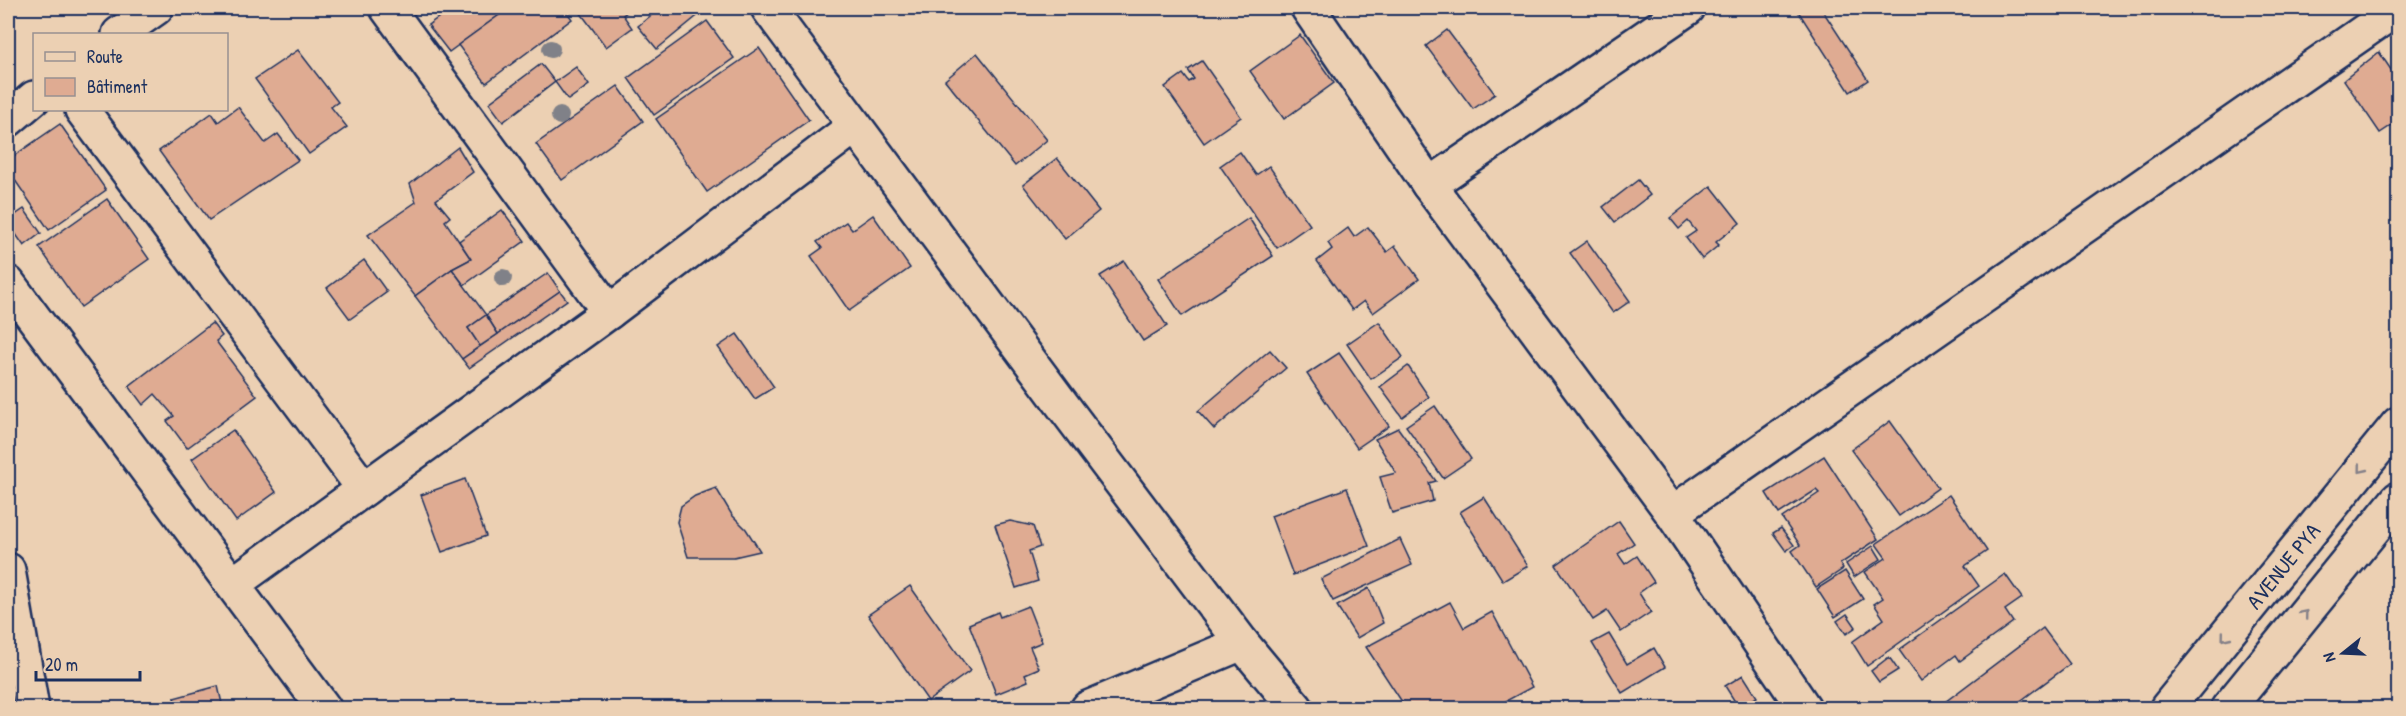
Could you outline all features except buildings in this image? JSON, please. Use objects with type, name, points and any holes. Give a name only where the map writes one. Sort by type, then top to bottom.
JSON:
[{"type":"street","points":[[120,33],[156,8]]},
{"type":"street","points":[[387,8],[609,312]]},
{"type":"street","points":[[768,8],[1242,643],[1296,708]]},
{"type":"street","points":[[1308,8],[1429,185],[1672,513],[1804,708]]},
{"type":"street","points":[[1429,185],[1688,8]]},
{"type":"street","points":[[1672,513],[2398,8]]},
{"type":"street","points":[[8,120],[33,99]]},
{"type":"street","points":[[83,111],[364,489]]},
{"type":"street","points":[[233,584],[609,312],[855,126]]},
{"type":"street","points":[[8,282],[324,708]]},
{"type":"street","name":"AVENUE PYA","points":[[2167,708],[2398,424]]},
{"type":"street","name":"AVENUE PYA","points":[[2228,708],[2398,499]]},
{"type":"street","points":[[8,570],[32,708]]},
{"type":"street","points":[[1088,708],[1242,643]]}]
